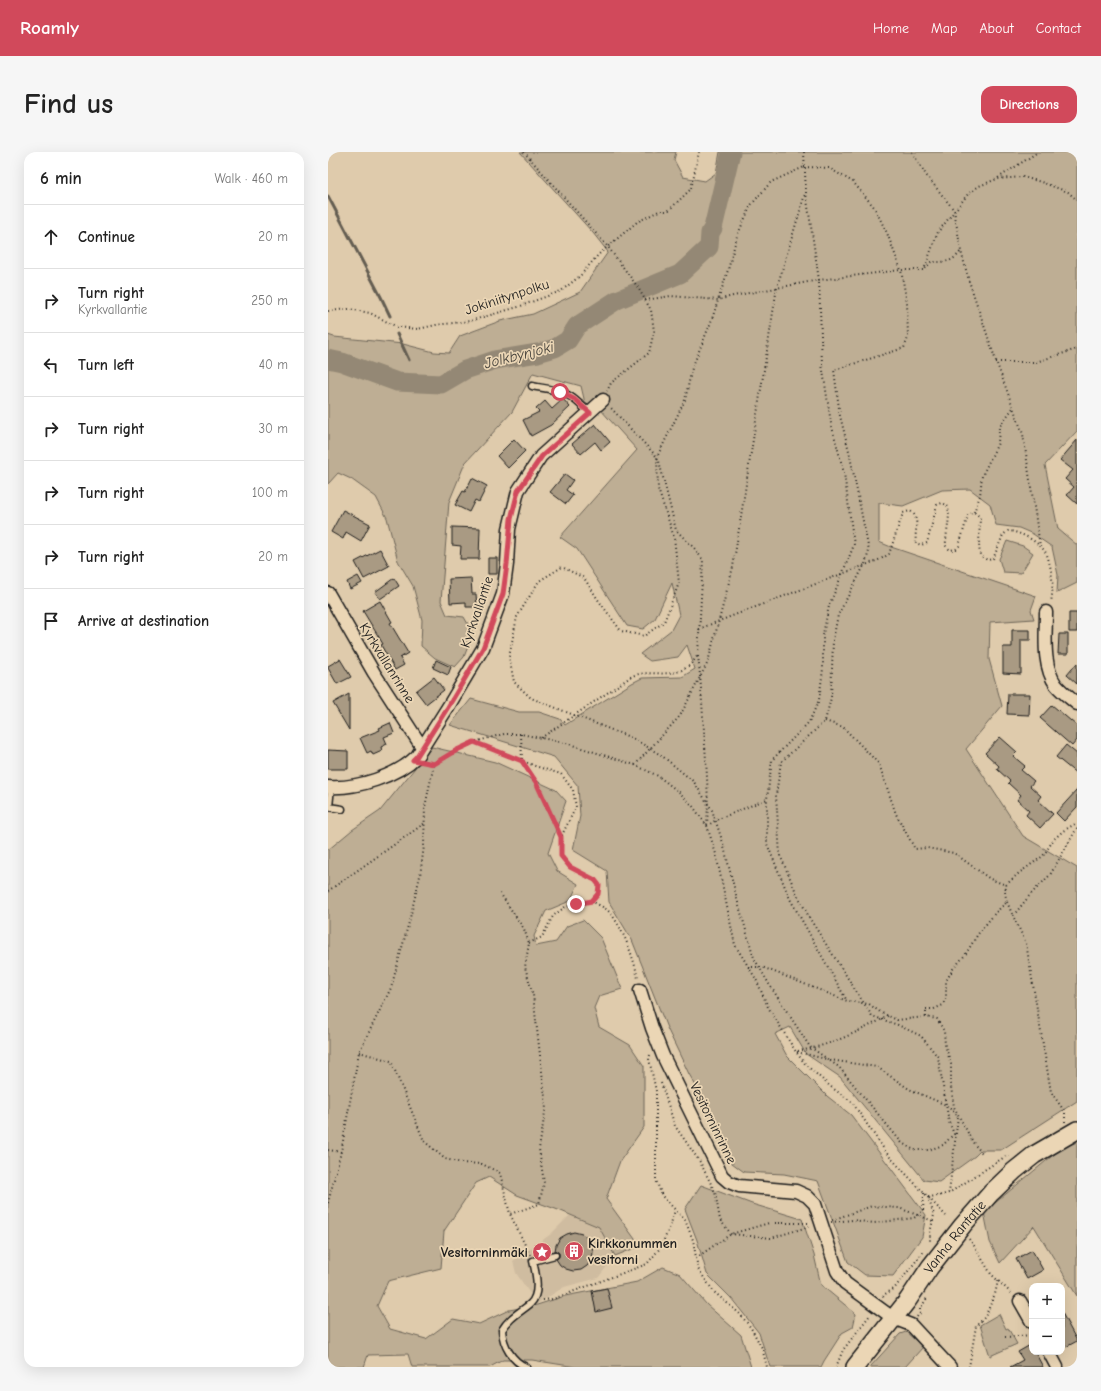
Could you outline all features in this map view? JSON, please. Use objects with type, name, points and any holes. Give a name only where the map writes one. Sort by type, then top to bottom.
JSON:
[{"type":"main road","name":"Vanha Rantatie","points":[[855,1367],[963,1225],[991,1193],[1014,1171],[1071,1127]]},
{"type":"street","name":"Kyrkvallantie","points":[[330,787],[358,784],[387,776],[413,760],[448,707],[483,648],[503,594],[511,519],[518,491],[542,456],[603,400]]},
{"type":"street","name":"Kyrkvallanrinne","points":[[328,593],[374,673],[422,747]]},
{"type":"street","points":[[1046,612],[1046,659],[1048,671],[1057,686],[1077,704]]},
{"type":"street","name":"Vesitorninrinne","points":[[640,990],[660,1048],[722,1176],[729,1182],[739,1186],[796,1192],[807,1196],[815,1204],[826,1224],[837,1271],[845,1283],[893,1318],[911,1325],[950,1367]]},
{"type":"street","points":[[1020,1301],[1030,1319]]},
{"type":"street","points":[[1051,1355],[1057,1367]]},
{"type":"lane","points":[[532,386],[567,394],[590,413]]},
{"type":"lane","points":[[330,787],[329,807],[342,808]]},
{"type":"lane","points":[[526,1367],[516,1362],[508,1351],[504,1343],[502,1330],[511,1318],[533,1300],[536,1291],[537,1275],[533,1261],[555,1255]]},
{"type":"path","points":[[524,152],[608,247],[637,286],[651,310],[654,331],[649,353],[611,383],[603,400],[657,457],[676,530],[703,560],[698,630],[698,656],[701,677],[708,804],[706,826]]},
{"type":"path","name":"Jokiniitynpolku","points":[[328,311],[349,309],[370,313],[397,327],[418,329],[436,325],[470,321],[518,307],[561,291],[580,276],[599,254],[637,222],[659,211],[668,211],[691,189],[699,152]]},
{"type":"path","points":[[804,152],[806,193],[819,280],[822,364],[830,423],[844,473],[854,545],[841,573],[829,606],[823,634],[823,669],[819,700],[809,722],[772,760],[767,799],[767,844],[790,899],[847,1001]]},
{"type":"path","points":[[912,152],[926,175],[954,210],[961,251],[969,281],[996,362],[1023,434],[1040,546]]},
{"type":"path","points":[[924,270],[938,232],[968,194],[979,186],[997,179],[1038,152]]},
{"type":"path","points":[[804,167],[829,168],[853,182],[874,207],[887,233],[901,270],[907,303],[908,338],[904,348],[834,370],[840,416],[849,451],[869,551],[865,564],[838,615],[833,640],[831,698],[825,721],[781,762],[776,795],[780,855],[796,892],[810,919],[872,1016],[921,1036],[938,1057],[949,1122],[954,1134],[943,1145],[929,1150],[914,1150],[902,1143],[839,1067],[810,1047],[769,984],[754,958],[716,820],[712,810],[694,782],[661,755],[632,738],[530,698],[514,682],[509,657],[517,617],[539,580],[562,567],[584,578],[621,631],[644,636],[664,622],[679,583],[674,537],[658,489],[657,457],[685,400],[692,368],[711,322],[728,270],[737,236],[751,205],[771,182],[804,167]]},
{"type":"path","points":[[997,179],[1023,177],[1035,180],[1068,192],[1077,200]]},
{"type":"path","points":[[635,765],[680,716],[708,662],[733,567],[777,287],[806,193]]},
{"type":"path","points":[[645,300],[671,296],[718,300],[777,287],[819,280],[901,270],[924,270],[931,262],[942,262],[955,259],[961,251]]},
{"type":"path","points":[[996,362],[1036,362],[1077,349]]},
{"type":"path","points":[[698,630],[841,573],[881,559],[889,554],[903,513],[910,511],[914,513],[916,517],[916,543],[920,545],[927,543],[937,505],[942,503],[946,504],[949,510],[946,546],[950,550],[956,549],[959,546],[968,515],[974,512],[980,496],[982,476],[998,443],[998,427],[1013,408]]},
{"type":"path","points":[[974,512],[980,517],[980,555],[987,560],[993,559],[1003,535],[1008,530],[1028,537],[1040,546],[1047,554],[1053,585],[1051,601],[1046,612]]},
{"type":"path","points":[[541,738],[632,676],[646,672],[676,673],[688,667],[698,656]]},
{"type":"path","points":[[825,721],[843,727],[879,764],[896,814],[915,849],[927,848],[954,853],[990,879],[1006,885]]},
{"type":"path","points":[[413,760],[434,764],[474,742],[504,734],[521,734],[566,742],[635,765],[658,776],[679,792],[692,805],[706,826],[716,854],[735,945],[756,979],[768,1007],[796,1052],[806,1065],[831,1087],[852,1102],[888,1155],[946,1216]]},
{"type":"path","points":[[521,734],[522,761],[536,782],[561,837],[561,856],[570,867],[595,880],[599,885],[598,894],[592,901],[565,907],[553,916],[542,937],[529,943]]},
{"type":"path","points":[[474,742],[522,761],[561,774],[573,790],[576,807],[561,837]]},
{"type":"path","points":[[328,1203],[341,1152],[359,1052],[391,988],[409,922],[420,876],[424,846],[427,795],[434,764]]},
{"type":"path","points":[[706,826],[716,820],[767,799]]},
{"type":"path","points":[[328,891],[425,823]]},
{"type":"path","points":[[1071,1127],[1065,1112],[1051,1092],[1026,943],[1007,902],[1006,885],[1019,873],[1043,856],[1054,839],[1063,831],[1077,823]]},
{"type":"path","points":[[1013,916],[1030,895],[1050,875],[1077,828]]},
{"type":"path","points":[[500,893],[524,929],[529,943],[526,967],[533,995],[546,1106],[539,1149],[544,1183],[539,1204],[510,1214]]},
{"type":"path","points":[[592,901],[606,909],[616,922],[636,968],[640,990]]},
{"type":"path","points":[[926,1017],[926,1009],[934,1009],[943,1005],[946,997],[946,981],[978,934],[996,912],[1007,902]]},
{"type":"path","points":[[748,967],[762,967],[847,1001],[869,1004],[897,1020],[926,1017],[937,1019],[944,1031],[945,1045],[951,1064],[951,1087],[954,1107],[974,1144],[982,1153]]},
{"type":"path","points":[[796,1052],[813,1049],[834,1042],[888,1016]]},
{"type":"path","points":[[660,1048],[650,1053],[649,1059],[656,1091],[656,1180],[662,1196],[685,1220],[693,1240],[698,1269],[714,1292],[740,1314],[751,1328],[762,1348],[767,1367]]},
{"type":"path","points":[[359,1052],[391,1061],[424,1141],[445,1159],[462,1163],[482,1164],[500,1172],[510,1214],[533,1261]]},
{"type":"path","points":[[796,1052],[877,1067],[908,1089],[946,1105],[958,1116]]},
{"type":"path","points":[[949,1193],[958,1116]]},
{"type":"path","points":[[328,1150],[341,1152]]},
{"type":"path","points":[[928,1197],[949,1193],[1006,1156],[1015,1157]]},
{"type":"path","points":[[928,1197],[934,1215],[934,1221],[930,1233],[930,1243]]},
{"type":"path","points":[[696,1258],[731,1234],[769,1223],[826,1224],[872,1206],[899,1208],[934,1221]]},
{"type":"path","points":[[533,1300],[553,1299],[647,1264],[660,1248],[670,1227],[675,1210]]},
{"type":"path","points":[[967,1237],[975,1247],[991,1274],[1020,1301]]},
{"type":"path","points":[[969,1367],[976,1326],[985,1317],[995,1294],[998,1281]]},
{"type":"path","points":[[1005,1337],[1029,1335]]},
{"type":"shaded area","points":[[520,152],[676,152],[674,160],[683,177],[705,181],[716,173],[720,152],[1077,152],[1077,431],[1045,465],[1058,529],[1077,545],[1077,583],[1057,593],[1058,575],[1052,547],[1033,534],[1019,528],[996,525],[990,504],[970,489],[942,490],[903,506],[879,503],[879,542],[1036,596],[1031,610],[1034,619],[990,622],[989,659],[1002,706],[966,749],[1023,836],[1077,868],[1077,1101],[1001,1150],[981,1150],[939,1182],[924,1180],[840,1077],[806,1054],[790,1027],[775,1034],[787,1056],[827,1096],[851,1115],[926,1215],[922,1237],[893,1276],[865,1275],[848,1262],[818,1181],[784,1174],[744,1172],[732,1163],[707,1105],[689,1074],[667,1028],[632,940],[609,902],[607,871],[573,850],[580,816],[578,786],[554,757],[450,725],[471,699],[519,712],[539,712],[560,719],[565,725],[642,678],[682,677],[695,669],[687,645],[678,657],[650,661],[640,654],[671,630],[679,615],[672,583],[655,619],[643,629],[627,626],[577,549],[560,537],[637,450],[600,409],[585,403],[581,386],[533,373],[512,412],[465,463],[449,502],[441,601],[447,615],[464,617],[473,633],[464,657],[455,667],[435,658],[421,646],[422,620],[413,586],[398,561],[387,518],[376,497],[351,479],[338,473],[328,484],[328,335],[334,337],[403,344],[434,352],[449,353],[460,336],[500,321],[533,314],[580,292],[608,252],[593,233]]},
{"type":"shaded area","points":[[1007,541],[1023,546],[1033,553],[1021,573],[1003,572],[999,559]]},
{"type":"shaded area","points":[[432,747],[495,762],[556,790],[566,801],[548,853],[557,871],[578,884],[570,901],[546,911],[534,936],[536,946],[556,942],[567,926],[583,920],[601,938],[622,989],[599,996],[594,1008],[599,1027],[630,1045],[644,1066],[644,1127],[620,1161],[606,1199],[640,1246],[615,1256],[599,1227],[517,1195],[489,1177],[476,1183],[444,1231],[441,1268],[388,1281],[377,1306],[390,1329],[426,1339],[453,1319],[479,1324],[509,1310],[537,1305],[565,1296],[637,1282],[663,1267],[680,1274],[707,1305],[741,1335],[751,1367],[576,1367],[532,1360],[503,1360],[490,1367],[412,1367],[408,1354],[368,1355],[364,1367],[328,1367],[328,850],[352,830],[380,811]]},
{"type":"shaded area","points":[[1077,1142],[1077,1296],[1034,1226],[1000,1263],[990,1242],[984,1212],[1063,1147]]},
{"type":"shaded area","points":[[701,1185],[752,1204],[802,1219],[814,1255],[821,1285],[856,1314],[853,1327],[842,1333],[821,1367],[770,1367],[759,1333],[731,1298],[707,1274],[697,1240],[685,1209]]},
{"type":"shaded area","points":[[570,1215],[599,1227],[615,1256],[598,1278],[564,1287],[537,1304],[516,1273],[513,1261],[551,1234]]},
{"type":"shaded area","points":[[999,1314],[1006,1329],[1008,1328],[1017,1344],[990,1356],[980,1325]]},
{"type":"shaded area","points":[[906,1332],[923,1347],[905,1367],[870,1367],[900,1334]]},
{"type":"building","points":[[563,399],[570,407],[551,425],[531,436],[523,420],[539,412],[536,409],[545,401],[552,409]]},
{"type":"building","points":[[595,424],[610,442],[601,450],[595,442],[581,454],[572,444]]},
{"type":"building","points":[[514,439],[525,451],[508,468],[497,456]]},
{"type":"building","points":[[1077,440],[1077,504],[1067,495],[1074,487],[1065,479],[1073,470],[1060,460]]},
{"type":"building","points":[[565,474],[573,480],[566,490],[573,495],[566,504],[550,492]]},
{"type":"building","points":[[472,478],[487,486],[479,502],[475,500],[469,512],[455,505],[463,491],[465,492]]},
{"type":"building","points":[[343,510],[370,524],[361,541],[346,532],[343,539],[331,532]]},
{"type":"building","points":[[452,527],[480,528],[479,559],[460,559],[461,546],[452,545]]},
{"type":"building","points":[[380,549],[389,566],[364,579],[355,562]]},
{"type":"building","points":[[488,558],[497,558],[497,574],[488,574]]},
{"type":"building","points":[[358,576],[362,583],[350,589],[347,582]]},
{"type":"building","points":[[394,578],[399,586],[380,599],[375,592]]},
{"type":"building","points":[[471,578],[472,594],[476,594],[477,607],[466,607],[466,602],[450,603],[449,579]]},
{"type":"building","points":[[380,601],[392,622],[390,623],[408,653],[400,658],[404,665],[395,670],[381,645],[383,644],[363,611]]},
{"type":"building","points":[[1069,613],[1077,613],[1077,632],[1069,632]]},
{"type":"building","points":[[1012,630],[1030,630],[1030,640],[1021,640],[1021,674],[1003,673],[1003,647],[1012,647]]},
{"type":"building","points":[[1059,634],[1068,634],[1068,654],[1058,654]]},
{"type":"building","points":[[340,659],[351,677],[337,684],[328,666]]},
{"type":"building","points":[[436,660],[451,667],[448,675],[433,668]]},
{"type":"building","points":[[1077,663],[1077,684],[1067,675]]},
{"type":"building","points":[[434,677],[444,690],[426,704],[416,691]]},
{"type":"building","points":[[349,694],[349,730],[333,703]]},
{"type":"building","points":[[1008,694],[1030,694],[1029,715],[1007,714]]},
{"type":"building","points":[[1052,705],[1077,726],[1077,740],[1072,746],[1040,718]]},
{"type":"building","points":[[390,723],[394,733],[384,737],[387,744],[381,747],[382,751],[373,755],[371,751],[367,753],[360,738],[380,730],[379,728]]},
{"type":"building","points":[[1000,737],[1017,752],[1013,756],[1025,766],[1021,770],[1034,781],[1030,786],[1041,796],[1038,800],[1053,814],[1040,828],[1026,815],[1029,811],[1017,800],[1021,795],[1008,783],[1010,781],[997,769],[999,766],[985,753]]},
{"type":"building","points":[[1066,745],[1077,754],[1077,774],[1056,757]]},
{"type":"building","points":[[328,750],[348,751],[348,769],[328,769]]},
{"type":"building","points":[[1077,790],[1077,807],[1064,821],[1056,813]]},
{"type":"building","name":"Kirkkonummen vesitorni","points":[[574,1232],[582,1234],[588,1239],[592,1245],[593,1252],[592,1260],[587,1266],[581,1270],[573,1271],[560,1265],[556,1259],[559,1257],[559,1253],[555,1251],[556,1245],[560,1238]]},
{"type":"building","points":[[1032,1250],[1043,1270],[1027,1279],[1016,1259]]},
{"type":"building","points":[[607,1288],[612,1308],[596,1312],[592,1291]]},
{"type":"building","points":[[1065,1319],[1077,1341],[1066,1347],[1065,1345]]},
{"type":"building","points":[[1029,1346],[1029,1355],[1037,1355],[1043,1367],[1010,1367],[1023,1360],[1018,1352]]},
{"type":"waterway","name":"Jolkbynjoki","points":[[328,359],[342,362],[397,382],[441,384],[465,370],[495,360],[538,353],[555,348],[568,340],[577,326],[617,300],[680,274],[709,247],[710,233],[713,228],[731,152]]},
{"type":"waterway","points":[[328,196],[390,316]]},
{"type":"waterway","points":[[397,334],[409,360]]},
{"type":"place","name":"Kirkkonummen vesitorni","points":[[574,1251]]},
{"type":"place","name":"Vesitorninmäki","points":[[542,1252]]},
{"type":"route","points":[[560,392],[567,394],[590,413],[542,456],[518,491],[509,529],[507,564],[503,594],[483,648],[448,707],[413,760],[434,764],[474,742],[522,761],[536,782],[561,837],[561,856],[570,867],[595,880],[599,885],[598,894],[592,901],[576,904]]}]
